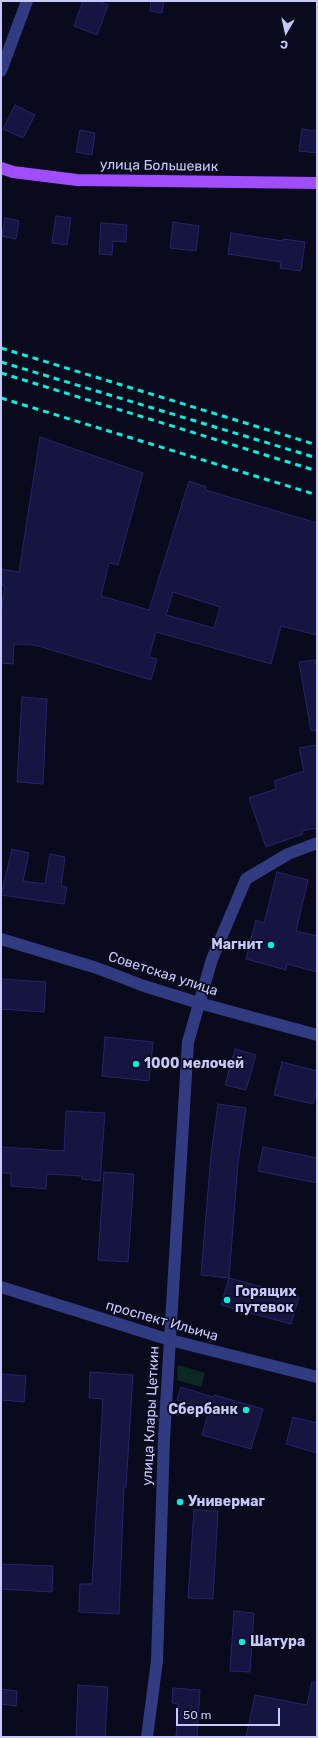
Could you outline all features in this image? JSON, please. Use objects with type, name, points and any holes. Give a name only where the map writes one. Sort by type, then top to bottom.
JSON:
[{"type":"main road","name":"улица Большевик","points":[[1,168],[13,172],[77,180],[317,183]]},
{"type":"street","points":[[1,71],[27,1]]},
{"type":"street","name":"улица Клары Цеткин","points":[[147,1737],[157,1661],[164,1438],[188,1042],[212,959],[246,879],[288,854],[317,843]]},
{"type":"street","name":"Советская улица","points":[[1,938],[97,968],[144,986],[199,1003],[317,1035]]},
{"type":"street","name":"проспект Ильича","points":[[1,1287],[170,1340],[317,1377]]},
{"type":"green space","points":[[178,1365],[205,1373],[201,1387],[177,1380]]},
{"type":"building","points":[[83,1],[98,1],[108,5],[97,35],[74,26]]},
{"type":"building","points":[[151,1],[164,1],[162,13],[150,11]]},
{"type":"building","points":[[15,105],[35,115],[23,138],[3,129]]},
{"type":"building","points":[[302,129],[317,131],[317,153],[299,151]]},
{"type":"building","points":[[80,130],[95,133],[92,155],[76,152]]},
{"type":"building","points":[[56,216],[71,218],[67,245],[52,243]]},
{"type":"building","points":[[5,218],[19,221],[16,239],[2,236]]},
{"type":"building","points":[[173,222],[199,226],[196,251],[170,248]]},
{"type":"building","points":[[101,223],[127,225],[126,242],[113,241],[112,255],[99,254]]},
{"type":"building","points":[[231,233],[283,241],[283,239],[305,242],[301,271],[280,268],[281,262],[228,254]]},
{"type":"building","points":[[40,437],[143,473],[118,565],[109,563],[101,596],[149,610],[189,481],[206,487],[205,490],[317,523],[317,635],[281,626],[271,664],[156,632],[149,657],[157,659],[151,680],[35,645],[14,644],[13,664],[1,663],[1,613],[5,586],[1,585],[1,569],[19,572]],"holes":[[[173,592],[220,607],[214,628],[166,615]]]},
{"type":"building","points":[[315,660],[317,669],[317,730],[311,731],[299,662]]},
{"type":"building","points":[[22,697],[47,699],[43,784],[17,782]]},
{"type":"building","points":[[317,745],[317,828],[302,831],[303,834],[266,847],[249,798],[276,789],[274,781],[304,771],[299,748]]},
{"type":"building","points":[[12,849],[29,853],[23,881],[45,884],[50,854],[65,857],[61,886],[67,887],[64,904],[1,895]]},
{"type":"building","points":[[277,872],[308,880],[296,931],[317,936],[317,972],[287,964],[286,970],[246,959],[256,920],[264,923]]},
{"type":"building","points":[[1,979],[46,982],[44,1012],[1,1009]]},
{"type":"building","points":[[105,1037],[153,1042],[149,1081],[102,1076]]},
{"type":"building","points":[[235,1049],[256,1055],[246,1090],[225,1085]]},
{"type":"building","points":[[282,1062],[317,1071],[317,1088],[313,1104],[274,1095]]},
{"type":"building","points":[[218,1104],[246,1108],[238,1163],[229,1278],[201,1275],[211,1155]]},
{"type":"building","points":[[66,1111],[105,1113],[100,1181],[82,1179],[82,1176],[47,1174],[46,1189],[11,1186],[11,1173],[1,1173],[1,1147],[64,1151]]},
{"type":"building","points":[[263,1147],[317,1158],[317,1183],[258,1171]]},
{"type":"building","points":[[104,1172],[134,1174],[128,1262],[98,1260]]},
{"type":"building","points":[[229,1278],[299,1297],[291,1324],[221,1305]]},
{"type":"building","points":[[90,1372],[133,1375],[126,1487],[124,1487],[119,1614],[79,1612],[80,1584],[92,1584],[103,1399],[89,1398]]},
{"type":"building","points":[[1,1374],[26,1376],[24,1402],[1,1400]]},
{"type":"building","points":[[181,1387],[213,1397],[214,1395],[263,1409],[251,1449],[202,1435],[209,1410],[177,1400]]},
{"type":"building","points":[[293,1417],[317,1423],[317,1453],[286,1444]]},
{"type":"building","points":[[194,1510],[218,1511],[213,1599],[188,1598]]},
{"type":"building","points":[[1,1564],[53,1566],[52,1592],[1,1589]]},
{"type":"building","name":"Шатура","points":[[234,1611],[254,1613],[250,1672],[230,1671]]},
{"type":"building","points":[[312,1682],[317,1683],[317,1737],[246,1737],[255,1695],[307,1705]]},
{"type":"building","points":[[78,1685],[108,1687],[105,1737],[76,1737]]},
{"type":"building","points":[[173,1688],[200,1690],[197,1737],[176,1737],[178,1704],[172,1703]]},
{"type":"building","points":[[1,1689],[17,1691],[16,1706],[1,1704]]},
{"type":"railway","points":[[1,348],[317,445]]},
{"type":"railway","points":[[1,362],[317,458]]},
{"type":"railway","points":[[1,373],[317,471]]},
{"type":"railway","points":[[1,398],[317,495]]},
{"type":"place","name":"Магнит","points":[[271,945]]},
{"type":"place","name":"1000 мелочей","points":[[136,1064]]},
{"type":"place","name":"Горящих путевок","points":[[227,1300]]},
{"type":"place","name":"Сбербанк","points":[[246,1410]]},
{"type":"place","name":"Универмаг","points":[[180,1502]]},
{"type":"place","name":"Шатура","points":[[242,1642]]}]
